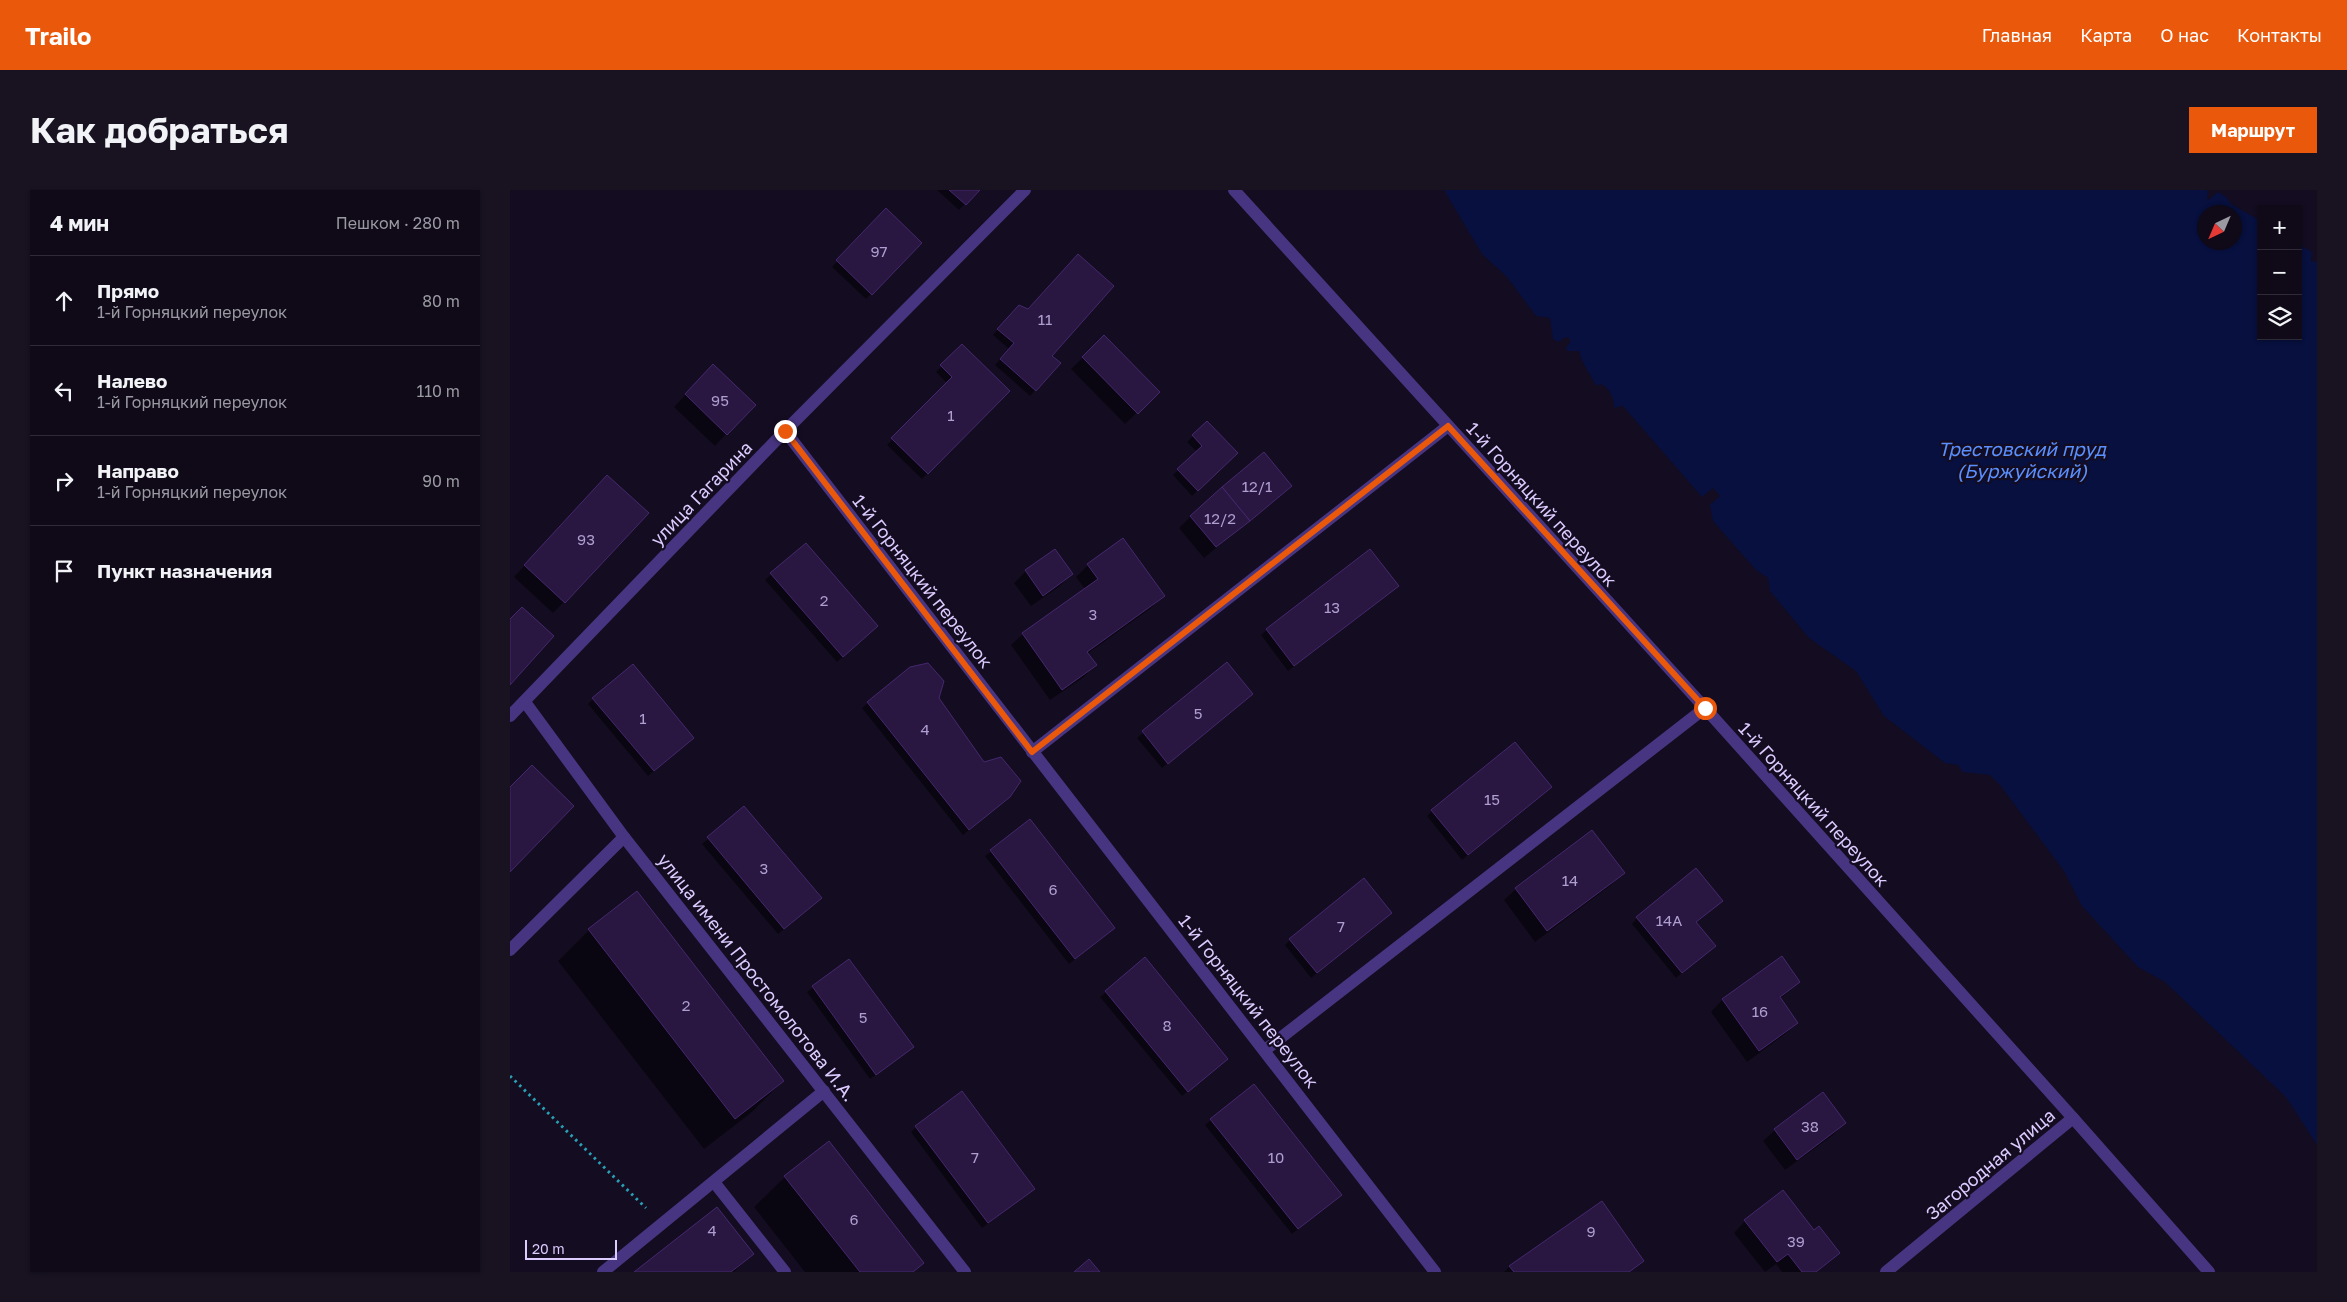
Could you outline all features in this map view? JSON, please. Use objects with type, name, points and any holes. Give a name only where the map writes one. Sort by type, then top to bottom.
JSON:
[{"type":"street","name":"улица Гагарина","points":[[510,716],[785,431],[1025,190]]},
{"type":"street","name":"1-й Горняцкий переулок","points":[[1234,190],[1705,708],[2073,1118]]},
{"type":"street","name":"1-й Горняцкий переулок","points":[[1032,752],[1448,426]]},
{"type":"street","name":"1-й Горняцкий переулок","points":[[785,431],[1436,1272]]},
{"type":"street","name":"улица имени Простомолотова И.А.","points":[[525,702],[624,836],[965,1272]]},
{"type":"street","points":[[1266,1050],[1705,708]]},
{"type":"street","points":[[510,950],[624,836]]},
{"type":"street","points":[[604,1272],[824,1091]]},
{"type":"street","name":"Загородная улица","points":[[1886,1272],[2073,1118],[2210,1272]]},
{"type":"street","points":[[714,1182],[785,1272]]},
{"type":"path","points":[[510,1076],[662,1224]]},
{"type":"water","name":"Трестовский пруд (Буржуйский)","points":[[1444,190],[2205,190],[2208,191],[2207,201],[2218,192],[2226,197],[2233,205],[2197,205],[2197,250],[2242,250],[2242,210],[2257,219],[2257,340],[2302,340],[2302,246],[2312,252],[2311,261],[2317,262],[2317,1145],[2286,1097],[2165,982],[2138,967],[2082,906],[2064,871],[2000,785],[1990,775],[1963,772],[1958,765],[1945,763],[1884,716],[1856,671],[1809,638],[1770,591],[1768,578],[1756,570],[1713,521],[1710,505],[1720,496],[1713,488],[1702,497],[1623,406],[1614,408],[1611,393],[1603,385],[1596,386],[1582,361],[1579,351],[1567,351],[1566,348],[1570,339],[1566,337],[1558,342],[1553,339],[1550,318],[1536,316],[1507,277],[1482,254]]},
{"type":"building","points":[[949,190],[980,190],[966,205]]},
{"type":"building","points":[[886,208],[922,243],[872,295],[836,260]]},
{"type":"building","points":[[1078,254],[1114,286],[1052,356],[1061,363],[1036,391],[1000,359],[1014,343],[997,329],[1019,305],[1028,309]]},
{"type":"building","points":[[1104,335],[1160,392],[1138,414],[1082,357]]},
{"type":"building","points":[[962,344],[1010,391],[928,474],[891,438],[952,377],[940,365]]},
{"type":"building","points":[[713,364],[756,405],[727,435],[685,394]]},
{"type":"building","points":[[1207,421],[1238,453],[1198,491],[1177,469],[1202,446],[1192,435]]},
{"type":"building","points":[[1264,452],[1292,486],[1250,521],[1222,487]]},
{"type":"building","points":[[607,475],[649,513],[565,603],[524,565]]},
{"type":"building","points":[[1222,487],[1250,521],[1216,547],[1190,516]]},
{"type":"building","points":[[1123,538],[1165,596],[1087,652],[1097,665],[1062,690],[1022,633],[1098,579],[1087,564]]},
{"type":"building","points":[[806,543],[878,626],[843,657],[770,573]]},
{"type":"building","points":[[1055,549],[1073,574],[1043,596],[1025,570]]},
{"type":"building","points":[[1370,549],[1399,586],[1294,666],[1266,629]]},
{"type":"building","points":[[522,607],[554,636],[510,685],[510,619]]},
{"type":"building","points":[[1227,662],[1253,694],[1168,764],[1142,731]]},
{"type":"building","points":[[928,663],[944,681],[939,698],[984,762],[1001,757],[1021,781],[1010,797],[969,830],[867,702],[910,667]]},
{"type":"building","points":[[633,664],[694,738],[654,771],[592,698]]},
{"type":"building","points":[[1515,742],[1552,787],[1468,855],[1431,810]]},
{"type":"building","points":[[532,765],[574,806],[510,872],[510,787]]},
{"type":"building","points":[[744,806],[822,898],[784,929],[707,837]]},
{"type":"building","points":[[1030,819],[1115,928],[1075,959],[990,850]]},
{"type":"building","points":[[1592,830],[1625,873],[1547,931],[1515,888]]},
{"type":"building","points":[[1696,868],[1723,901],[1696,922],[1716,946],[1682,973],[1636,917]]},
{"type":"building","points":[[1364,878],[1392,913],[1317,973],[1289,939]]},
{"type":"building","points":[[637,891],[784,1081],[735,1119],[588,929]]},
{"type":"building","points":[[1782,956],[1800,982],[1780,997],[1798,1023],[1759,1051],[1722,999]]},
{"type":"building","points":[[1145,957],[1228,1059],[1188,1092],[1105,991]]},
{"type":"building","points":[[849,959],[914,1047],[876,1075],[812,986]]},
{"type":"building","points":[[1254,1084],[1342,1195],[1298,1229],[1210,1119]]},
{"type":"building","points":[[962,1091],[1035,1189],[988,1223],[915,1126]]},
{"type":"building","points":[[1823,1092],[1846,1123],[1797,1160],[1774,1129]]},
{"type":"building","points":[[829,1141],[924,1263],[913,1272],[860,1272],[784,1176]]},
{"type":"building","points":[[1783,1190],[1814,1230],[1819,1226],[1840,1253],[1816,1272],[1802,1272],[1788,1254],[1777,1262],[1744,1220]]},
{"type":"building","points":[[1602,1201],[1644,1261],[1629,1272],[1514,1272],[1509,1266]]},
{"type":"building","points":[[717,1207],[754,1254],[731,1272],[634,1272]]},
{"type":"building","points":[[1089,1259],[1100,1272],[1074,1272]]},
{"type":"route","points":[[785,431],[1032,752],[1448,426],[1705,708]]}]
